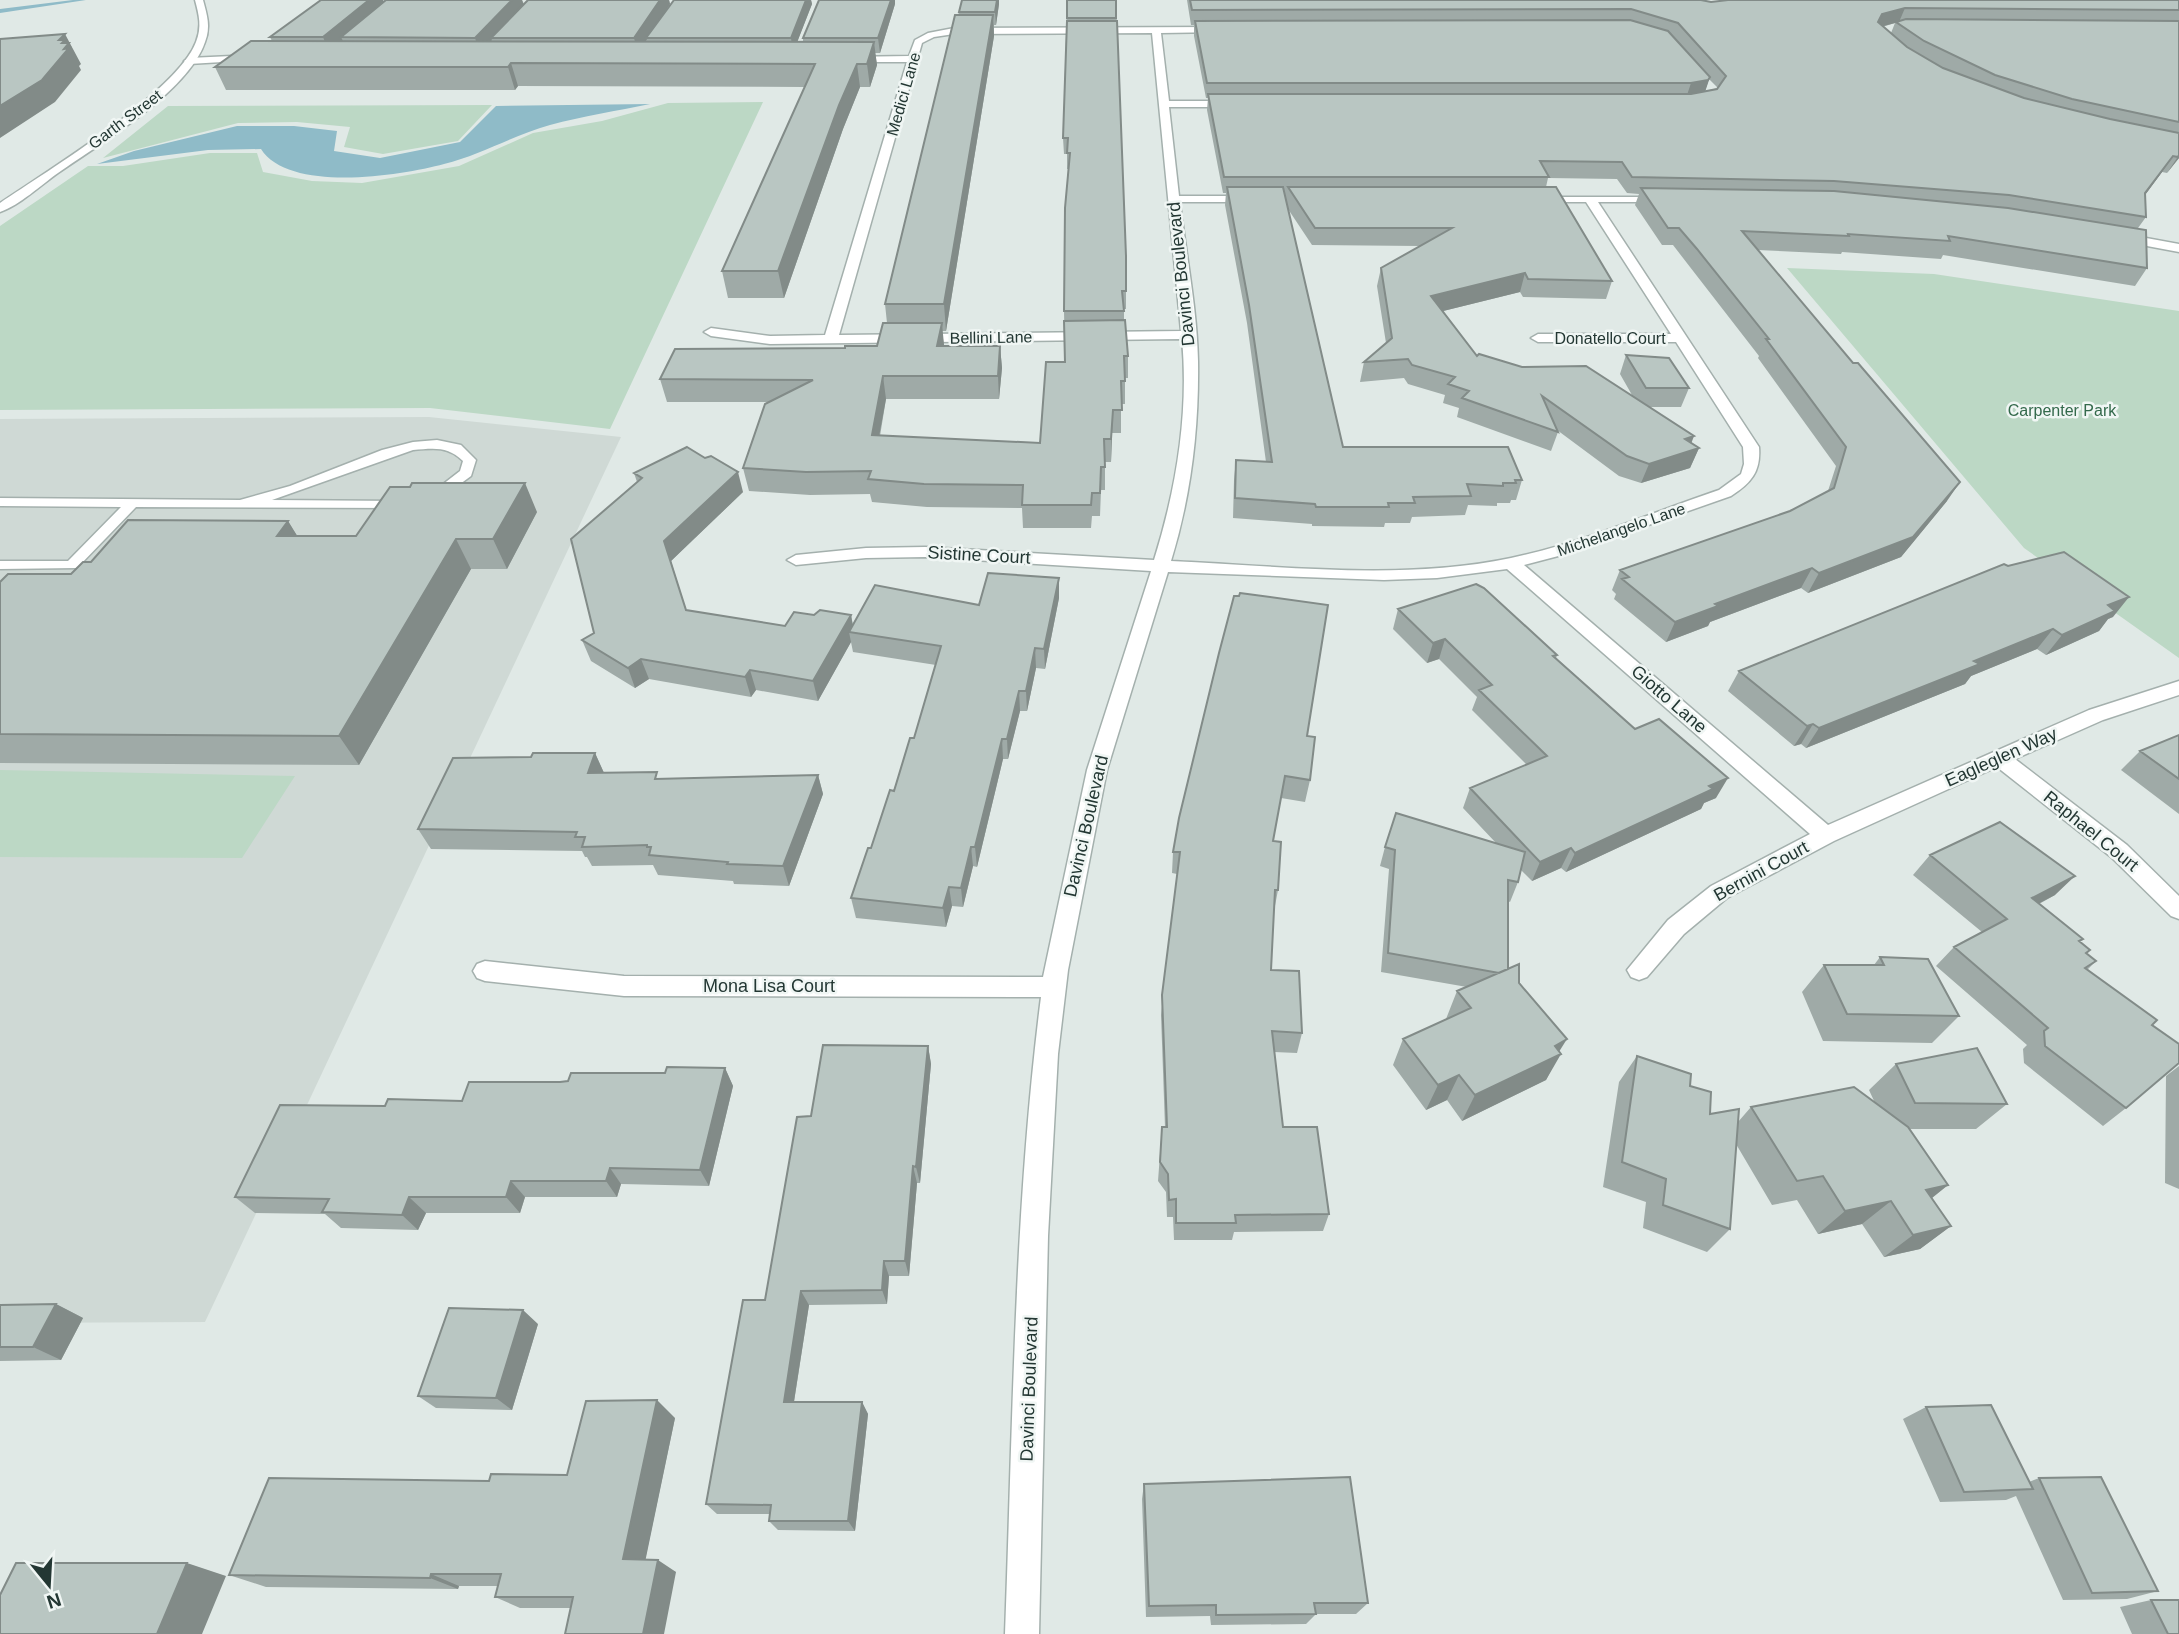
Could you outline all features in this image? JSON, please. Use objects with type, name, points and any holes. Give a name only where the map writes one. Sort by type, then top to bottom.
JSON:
[{"type":"street","name":"Garth Street","points":[[0,208],[151,101],[189,61],[201,43],[206,24],[199,0]]},
{"type":"street","name":"Davinci Boulevard","points":[[1022,1634],[1035,1211],[1045,1068],[1054,987],[1069,893],[1090,797],[1180,498],[1189,439],[1191,383],[1188,335],[1156,30]]},
{"type":"street","name":"Medici Lane","points":[[831,339],[918,42],[942,32],[1226,30]]},
{"type":"street","points":[[189,61],[262,58]]},
{"type":"street","points":[[835,59],[913,59]]},
{"type":"street","points":[[1163,104],[1246,104]]},
{"type":"street","points":[[1173,199],[1270,199]]},
{"type":"street","points":[[1520,199],[1685,199]]},
{"type":"street","name":"Michelangelo Lane","points":[[1161,566],[1384,575],[1437,573],[1511,563],[1560,550],[1725,493],[1745,481],[1754,465],[1751,447],[1590,199]]},
{"type":"street","points":[[2105,235],[2179,248]]},
{"type":"street","name":"Bellini Lane","points":[[711,332],[771,340],[1188,335]]},
{"type":"street","name":"Donatello Court","points":[[1538,338],[1681,338]]},
{"type":"street","name":"Sistine Court","points":[[796,559],[925,552],[1161,566]]},
{"type":"street","name":"Giotto Lane","points":[[1511,563],[1826,835]]},
{"type":"street","name":"Eagleglen Way","points":[[1826,835],[2096,715],[2179,688]]},
{"type":"street","name":"Raphael Court","points":[[1998,757],[2119,851],[2179,910]]},
{"type":"street","name":"Bernini Court","points":[[1639,970],[1676,927],[1719,892],[1826,835]]},
{"type":"street","name":"Mona Lisa Court","points":[[485,971],[624,986],[1054,987]]},
{"type":"lane","points":[[0,502],[395,506],[421,501],[451,486],[466,473],[470,460],[466,453],[459,449],[436,444],[402,447],[294,489],[243,503]]},
{"type":"lane","points":[[0,565],[72,565],[133,502]]},
{"type":"shaded area","points":[[429,417],[621,437],[205,1322],[0,1323],[0,419]]},
{"type":"green space","points":[[763,102],[610,429],[430,408],[0,410],[0,226],[88,166],[123,166],[210,153],[257,153],[263,172],[312,181],[362,183],[459,166],[533,133],[602,121],[668,103]]},
{"type":"green space","points":[[492,105],[458,141],[383,154],[344,147],[350,127],[297,122],[238,123],[103,158],[168,106]]},
{"type":"green space","name":"Carpenter Park","points":[[1787,268],[1934,274],[2179,311],[2179,658],[2024,548]]},
{"type":"green space","points":[[0,770],[295,776],[242,858],[0,857]]},
{"type":"water","points":[[650,104],[550,125],[471,156],[425,169],[374,176],[347,178],[295,172],[275,163],[261,149],[208,150],[97,164],[134,151],[237,126],[294,126],[337,131],[334,151],[380,158],[460,142],[496,106]]},
{"type":"building","points":[[321,0],[369,0],[323,37],[270,37]]},
{"type":"building","points":[[386,0],[512,0],[475,38],[341,37]]},
{"type":"building","points":[[528,0],[660,0],[634,38],[491,38]]},
{"type":"building","points":[[674,0],[806,0],[791,38],[646,38]]},
{"type":"building","points":[[819,0],[891,0],[878,38],[803,38]]},
{"type":"building","points":[[962,0],[997,0],[995,12],[959,12]]},
{"type":"building","points":[[1067,0],[1116,0],[1116,18],[1067,18]]},
{"type":"building","points":[[1190,0],[2179,0],[2179,10],[1905,8],[1882,14],[1878,22],[1907,47],[1943,68],[2024,98],[2179,133],[2179,155],[2173,156],[2145,193],[2146,217],[2009,195],[1834,181],[1632,177],[1622,162],[1540,161],[1549,177],[1224,177],[1208,94],[1691,94],[1717,89],[1726,76],[1678,23],[1631,9],[1192,10]]},
{"type":"building","points":[[955,15],[993,15],[944,304],[885,304]]},
{"type":"building","points":[[1906,19],[2179,21],[2179,122],[2072,99],[1995,75],[1924,41],[1896,22]]},
{"type":"building","points":[[1630,20],[1668,31],[1710,77],[1708,80],[1691,83],[1207,83],[1195,21]]},
{"type":"building","points":[[1067,21],[1117,21],[1126,256],[1126,291],[1122,291],[1124,311],[1064,311],[1065,208],[1070,153],[1067,153],[1068,138],[1063,138]]},
{"type":"building","points":[[65,34],[59,40],[69,43],[64,49],[69,48],[42,80],[0,106],[0,39]]},
{"type":"building","points":[[251,41],[874,42],[867,64],[857,64],[839,105],[778,271],[722,271],[815,64],[511,63],[508,67],[215,67]]},
{"type":"building","points":[[1227,187],[1283,187],[1343,447],[1508,447],[1522,480],[1503,483],[1503,486],[1467,484],[1471,496],[1413,497],[1415,503],[1388,503],[1389,507],[1316,507],[1315,504],[1235,498],[1236,460],[1272,462],[1249,305]]},
{"type":"building","points":[[1288,187],[1556,187],[1612,281],[1528,279],[1525,273],[1431,296],[1477,356],[1479,354],[1522,367],[1586,366],[1694,436],[1685,439],[1699,448],[1649,464],[1627,456],[1542,396],[1558,432],[1462,398],[1469,391],[1448,384],[1455,377],[1412,365],[1408,359],[1364,362],[1392,338],[1381,268],[1452,228],[1315,228]]},
{"type":"building","points":[[1641,188],[1834,191],[2008,208],[2146,230],[2147,268],[1948,236],[1950,241],[1742,231],[1853,363],[1858,363],[1960,482],[1913,537],[1819,573],[1812,568],[1675,622],[1622,579],[1629,577],[1620,570],[1790,511],[1834,488],[1846,447],[1766,339],[1769,339],[1679,228],[1668,228]]},
{"type":"building","points":[[1125,320],[1128,356],[1124,356],[1125,381],[1121,381],[1122,410],[1113,410],[1111,439],[1104,439],[1105,467],[1101,467],[1100,493],[1092,493],[1091,505],[1022,505],[1023,485],[924,484],[868,479],[871,471],[806,472],[743,468],[765,404],[813,380],[660,379],[675,349],[877,346],[883,323],[942,323],[937,346],[1000,346],[998,376],[883,376],[872,435],[1040,443],[1046,362],[1065,362],[1064,321]]},
{"type":"building","points":[[1626,355],[1669,358],[1689,388],[1646,388]]},
{"type":"building","points":[[687,447],[705,458],[711,456],[738,472],[664,541],[686,610],[785,626],[794,612],[814,615],[820,610],[851,615],[813,681],[750,670],[745,677],[641,659],[628,668],[582,640],[594,633],[571,539],[642,478],[634,473]]},
{"type":"building","points":[[412,483],[525,483],[493,539],[456,539],[339,736],[0,734],[0,582],[8,574],[71,574],[83,562],[91,562],[128,520],[288,521],[277,536],[356,536],[390,487],[410,487]]},
{"type":"building","points":[[2064,552],[2129,597],[2108,605],[2115,611],[2062,635],[2053,629],[1974,661],[1980,664],[1819,728],[1813,724],[1807,726],[1739,671],[2004,564],[2008,566]]},
{"type":"building","points":[[988,573],[1059,578],[1044,649],[1035,648],[1026,691],[1019,691],[1007,739],[1002,739],[975,847],[971,847],[961,888],[949,887],[943,908],[851,898],[890,790],[894,791],[910,738],[914,738],[941,646],[849,632],[875,585],[979,605]]},
{"type":"building","points":[[1476,584],[1484,588],[1557,655],[1553,656],[1635,729],[1659,719],[1728,778],[1709,786],[1713,789],[1575,853],[1571,848],[1540,862],[1470,788],[1547,756],[1479,690],[1492,685],[1445,639],[1433,643],[1398,609]]},
{"type":"building","points":[[1240,593],[1328,605],[1307,736],[1315,737],[1310,780],[1285,776],[1273,841],[1281,842],[1278,890],[1275,890],[1271,970],[1299,971],[1302,1033],[1272,1031],[1283,1127],[1317,1127],[1329,1214],[1235,1215],[1236,1223],[1176,1223],[1176,1199],[1169,1200],[1168,1174],[1160,1162],[1162,1127],[1167,1127],[1162,995],[1180,852],[1173,852],[1219,653],[1234,596],[1239,596]]},
{"type":"building","points":[[2179,735],[2179,779],[2140,751]]},
{"type":"building","points":[[533,753],[595,753],[588,773],[657,772],[655,779],[818,775],[783,866],[727,864],[728,862],[649,855],[651,847],[647,845],[582,847],[585,837],[575,837],[577,832],[418,829],[453,758],[531,757]]},
{"type":"building","points":[[1396,813],[1525,852],[1518,882],[1508,880],[1508,969],[1499,973],[1388,953],[1395,850],[1385,847]]},
{"type":"building","points":[[2000,822],[2075,876],[2032,898],[2083,939],[2079,941],[2090,950],[2086,953],[2096,961],[2085,968],[2157,1020],[2152,1025],[2179,1044],[2179,1063],[2126,1108],[2045,1046],[2044,1031],[2048,1028],[1954,947],[2007,919],[1930,855]]},
{"type":"building","points":[[1880,957],[1928,959],[1959,1016],[1847,1014],[1824,965],[1884,965]]},
{"type":"building","points":[[1519,964],[1519,983],[1567,1039],[1555,1046],[1561,1054],[1475,1095],[1459,1075],[1438,1085],[1403,1039],[1471,1008],[1457,991]]},
{"type":"building","points":[[823,1045],[928,1046],[916,1167],[913,1166],[905,1261],[884,1261],[882,1290],[801,1291],[784,1402],[862,1402],[848,1521],[769,1521],[771,1505],[706,1504],[743,1300],[765,1300],[797,1117],[811,1116]]},
{"type":"building","points":[[1977,1048],[2007,1104],[1915,1103],[1896,1064]]},
{"type":"building","points":[[1637,1056],[1691,1074],[1690,1086],[1711,1092],[1710,1114],[1739,1109],[1730,1229],[1663,1205],[1666,1179],[1622,1162]]},
{"type":"building","points":[[667,1067],[725,1068],[700,1170],[610,1168],[606,1181],[511,1181],[506,1197],[409,1197],[402,1215],[322,1212],[329,1199],[235,1197],[280,1105],[385,1106],[388,1099],[462,1101],[469,1082],[560,1082],[568,1081],[571,1073],[665,1073]]},
{"type":"building","points":[[1854,1087],[1908,1127],[1948,1185],[1926,1190],[1951,1226],[1913,1235],[1891,1201],[1845,1211],[1823,1176],[1797,1181],[1751,1107]]},
{"type":"building","points":[[56,1304],[33,1347],[0,1347],[0,1305]]},
{"type":"building","points":[[449,1308],[523,1310],[496,1398],[418,1396]]},
{"type":"building","points":[[657,1400],[623,1559],[658,1560],[643,1634],[565,1634],[573,1597],[495,1597],[501,1574],[431,1574],[430,1578],[229,1575],[269,1478],[489,1481],[491,1474],[567,1475],[586,1401]]},
{"type":"building","points":[[1991,1405],[2033,1489],[1964,1492],[1926,1407]]},
{"type":"building","points":[[1350,1477],[1368,1603],[1314,1603],[1316,1614],[1216,1615],[1216,1605],[1149,1606],[1144,1484]]},
{"type":"building","points":[[2101,1477],[2158,1591],[2092,1593],[2039,1478]]},
{"type":"building","points":[[16,1563],[187,1563],[157,1634],[0,1634],[0,1595]]},
{"type":"building","points":[[2151,1600],[2179,1600],[2179,1634],[2168,1634]]},
{"type":"waterway","points":[[0,11],[84,0]]}]
